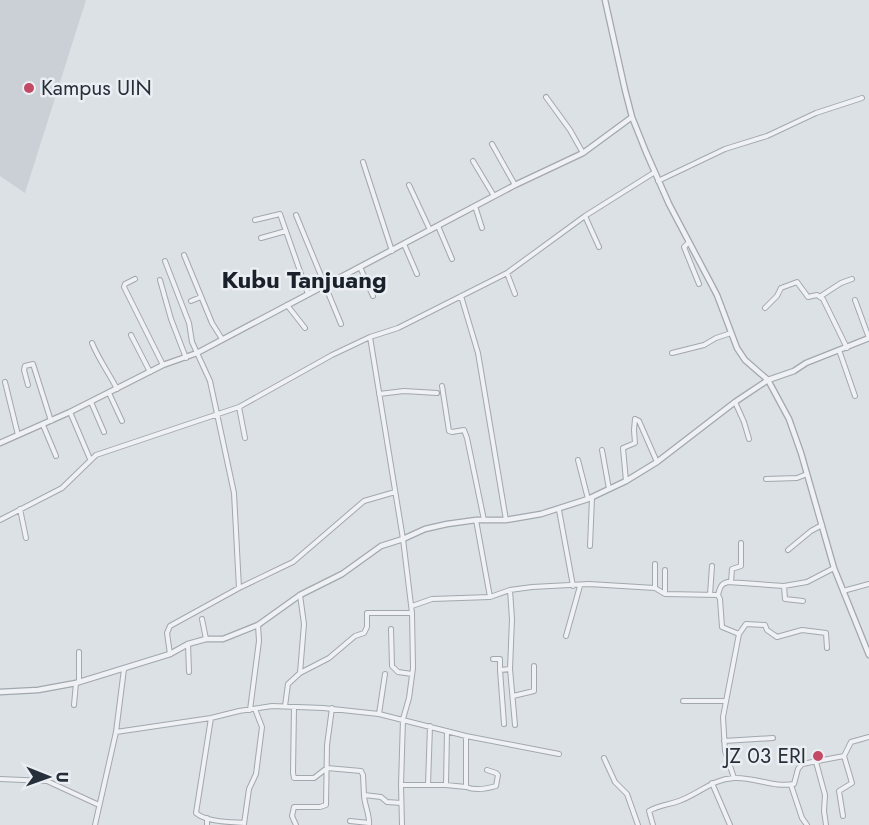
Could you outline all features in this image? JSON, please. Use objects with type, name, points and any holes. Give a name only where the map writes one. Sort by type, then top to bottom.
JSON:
[{"type":"street","points":[[604,0],[632,117],[658,181],[717,295],[741,354],[768,380],[796,436],[834,568],[869,655]]},
{"type":"street","points":[[546,97],[570,130],[583,153]]},
{"type":"street","points":[[658,181],[725,149],[767,135],[816,113],[862,98]]},
{"type":"street","points":[[0,443],[91,402],[163,365],[197,353],[515,185],[583,153],[632,117]]},
{"type":"street","points":[[492,144],[515,185]]},
{"type":"street","points":[[473,161],[494,196]]},
{"type":"street","points":[[363,162],[392,251]]},
{"type":"street","points":[[0,520],[62,488],[96,455],[239,407],[332,355],[370,337],[398,328],[507,273],[585,216],[655,172]]},
{"type":"street","points":[[410,185],[430,230]]},
{"type":"street","points":[[475,206],[482,228]]},
{"type":"street","points":[[255,220],[280,214],[308,294]]},
{"type":"street","points":[[296,215],[341,324]]},
{"type":"street","points":[[585,216],[599,247]]},
{"type":"street","points":[[438,226],[452,259]]},
{"type":"street","points":[[261,238],[286,231]]},
{"type":"street","points":[[689,242],[684,247],[699,285]]},
{"type":"street","points":[[404,244],[417,274]]},
{"type":"street","points":[[184,255],[212,323],[222,339]]},
{"type":"street","points":[[165,261],[189,323],[192,342],[210,381],[234,493],[239,588]]},
{"type":"street","points":[[360,267],[373,296]]},
{"type":"street","points":[[507,273],[515,294]]},
{"type":"street","points":[[135,279],[125,284],[124,287],[163,365]]},
{"type":"street","points":[[765,308],[777,296],[781,288],[797,282],[808,297],[821,296],[852,279]]},
{"type":"street","points":[[160,280],[167,308],[186,358]]},
{"type":"street","points":[[461,296],[478,353],[506,520]]},
{"type":"street","points":[[821,296],[847,348]]},
{"type":"street","points":[[191,301],[201,297]]},
{"type":"street","points":[[0,692],[38,690],[78,682],[170,654],[188,644],[206,639],[223,639],[258,625],[300,595],[342,574],[381,546],[403,540],[425,530],[447,524],[476,520],[506,520],[559,510],[609,490],[657,462],[735,402],[768,380],[869,338],[855,300]]},
{"type":"street","points":[[287,305],[305,328]]},
{"type":"street","points":[[672,353],[704,345],[731,333]]},
{"type":"street","points":[[131,335],[150,372]]},
{"type":"street","points":[[370,337],[412,606],[414,639],[412,674],[403,719],[400,785],[402,825]]},
{"type":"street","points":[[92,343],[102,366],[110,374],[117,389]]},
{"type":"street","points":[[839,350],[855,396]]},
{"type":"street","points":[[28,385],[24,370],[25,366],[33,364],[51,421]]},
{"type":"street","points":[[5,382],[18,436]]},
{"type":"street","points":[[442,386],[449,431],[464,430],[467,438],[484,520]]},
{"type":"street","points":[[379,394],[404,391],[437,393]]},
{"type":"street","points":[[109,393],[122,421]]},
{"type":"street","points":[[91,402],[104,432]]},
{"type":"street","points":[[735,402],[749,440]]},
{"type":"street","points":[[239,407],[245,438]]},
{"type":"street","points":[[70,412],[90,459]]},
{"type":"street","points":[[626,481],[623,448],[636,443],[633,430],[635,419],[639,421],[657,462]]},
{"type":"street","points":[[43,424],[56,456]]},
{"type":"street","points":[[602,450],[609,490]]},
{"type":"street","points":[[578,460],[590,498],[590,546]]},
{"type":"street","points":[[766,479],[797,478],[807,474]]},
{"type":"street","points":[[170,654],[167,629],[239,588],[293,562],[364,501],[395,492]]},
{"type":"street","points":[[20,509],[26,538]]},
{"type":"street","points":[[559,510],[573,586]]},
{"type":"street","points":[[476,520],[490,597]]},
{"type":"street","points":[[788,550],[811,531],[823,525]]},
{"type":"street","points":[[731,582],[731,572],[741,566],[741,543]]},
{"type":"street","points":[[655,564],[655,588]]},
{"type":"street","points":[[710,595],[712,566]]},
{"type":"street","points":[[739,634],[723,629],[718,595],[722,584],[731,582],[784,586],[807,582],[834,568]]},
{"type":"street","points":[[665,570],[665,594]]},
{"type":"street","points":[[843,591],[869,584]]},
{"type":"street","points":[[412,606],[441,598],[490,597],[510,590],[573,586],[655,588],[665,594],[718,595]]},
{"type":"street","points":[[566,636],[580,586]]},
{"type":"street","points":[[784,586],[785,599],[803,601]]},
{"type":"street","points":[[510,590],[512,619],[510,669],[515,725]]},
{"type":"street","points":[[300,595],[304,624],[300,673]]},
{"type":"street","points":[[285,706],[288,684],[300,673],[329,658],[355,636],[364,633],[367,627],[367,613],[412,613]]},
{"type":"street","points":[[202,619],[206,639]]},
{"type":"street","points":[[734,778],[724,741],[723,717],[739,634],[746,624],[765,625],[770,634],[777,637],[802,630],[826,633],[827,648]]},
{"type":"street","points":[[211,718],[196,813],[207,818],[244,824],[249,789],[256,774],[262,727],[253,710],[259,640],[258,625]]},
{"type":"street","points":[[391,629],[392,666],[398,672],[412,674]]},
{"type":"street","points":[[188,644],[189,672]]},
{"type":"street","points":[[74,705],[78,682],[79,651]]},
{"type":"street","points":[[493,659],[500,659],[504,724]]},
{"type":"street","points":[[513,696],[534,691],[534,666]]},
{"type":"street","points":[[95,825],[116,732],[124,669]]},
{"type":"street","points":[[500,670],[510,669]]},
{"type":"street","points":[[379,714],[385,674]]},
{"type":"street","points":[[683,701],[726,701]]},
{"type":"street","points":[[116,732],[211,718],[239,711],[285,706],[332,708],[379,714],[466,736],[559,754]]},
{"type":"street","points":[[294,707],[294,778],[314,778],[327,768],[360,771],[363,775],[365,807],[369,816],[369,824],[350,821]]},
{"type":"street","points":[[296,825],[292,816],[294,807],[326,805],[327,745],[332,708]]},
{"type":"street","points":[[428,786],[430,726]]},
{"type":"street","points":[[446,785],[447,731]]},
{"type":"street","points":[[466,736],[466,787]]},
{"type":"street","points":[[843,816],[839,790],[852,783],[844,756],[851,742],[869,737]]},
{"type":"street","points":[[724,741],[773,738]]},
{"type":"street","points":[[653,825],[649,811],[660,805],[680,801],[712,783],[734,778],[791,785],[796,782],[800,766],[844,756]]},
{"type":"street","points":[[604,758],[615,782],[627,795],[638,825]]},
{"type":"street","points":[[816,762],[825,795],[826,825]]},
{"type":"street","points":[[400,785],[446,785],[487,789],[496,786],[498,775],[496,772],[487,770]]},
{"type":"street","points":[[0,779],[47,781],[99,805]]},
{"type":"street","points":[[712,783],[730,825]]},
{"type":"street","points":[[791,785],[802,818],[807,825]]},
{"type":"street","points":[[364,795],[401,803]]},
{"type":"street","points":[[207,818],[207,825]]},
{"type":"shaded area","name":"Kampus UIN","points":[[0,0],[86,0],[25,193],[0,176]]},
{"type":"place","name":"Kampus UIN","points":[[29,88]]},
{"type":"place","name":"JZ 03 ERI","points":[[818,756]]},
{"type":"district","name":"Kubu Tanjuang","points":[[304,279]]}]
